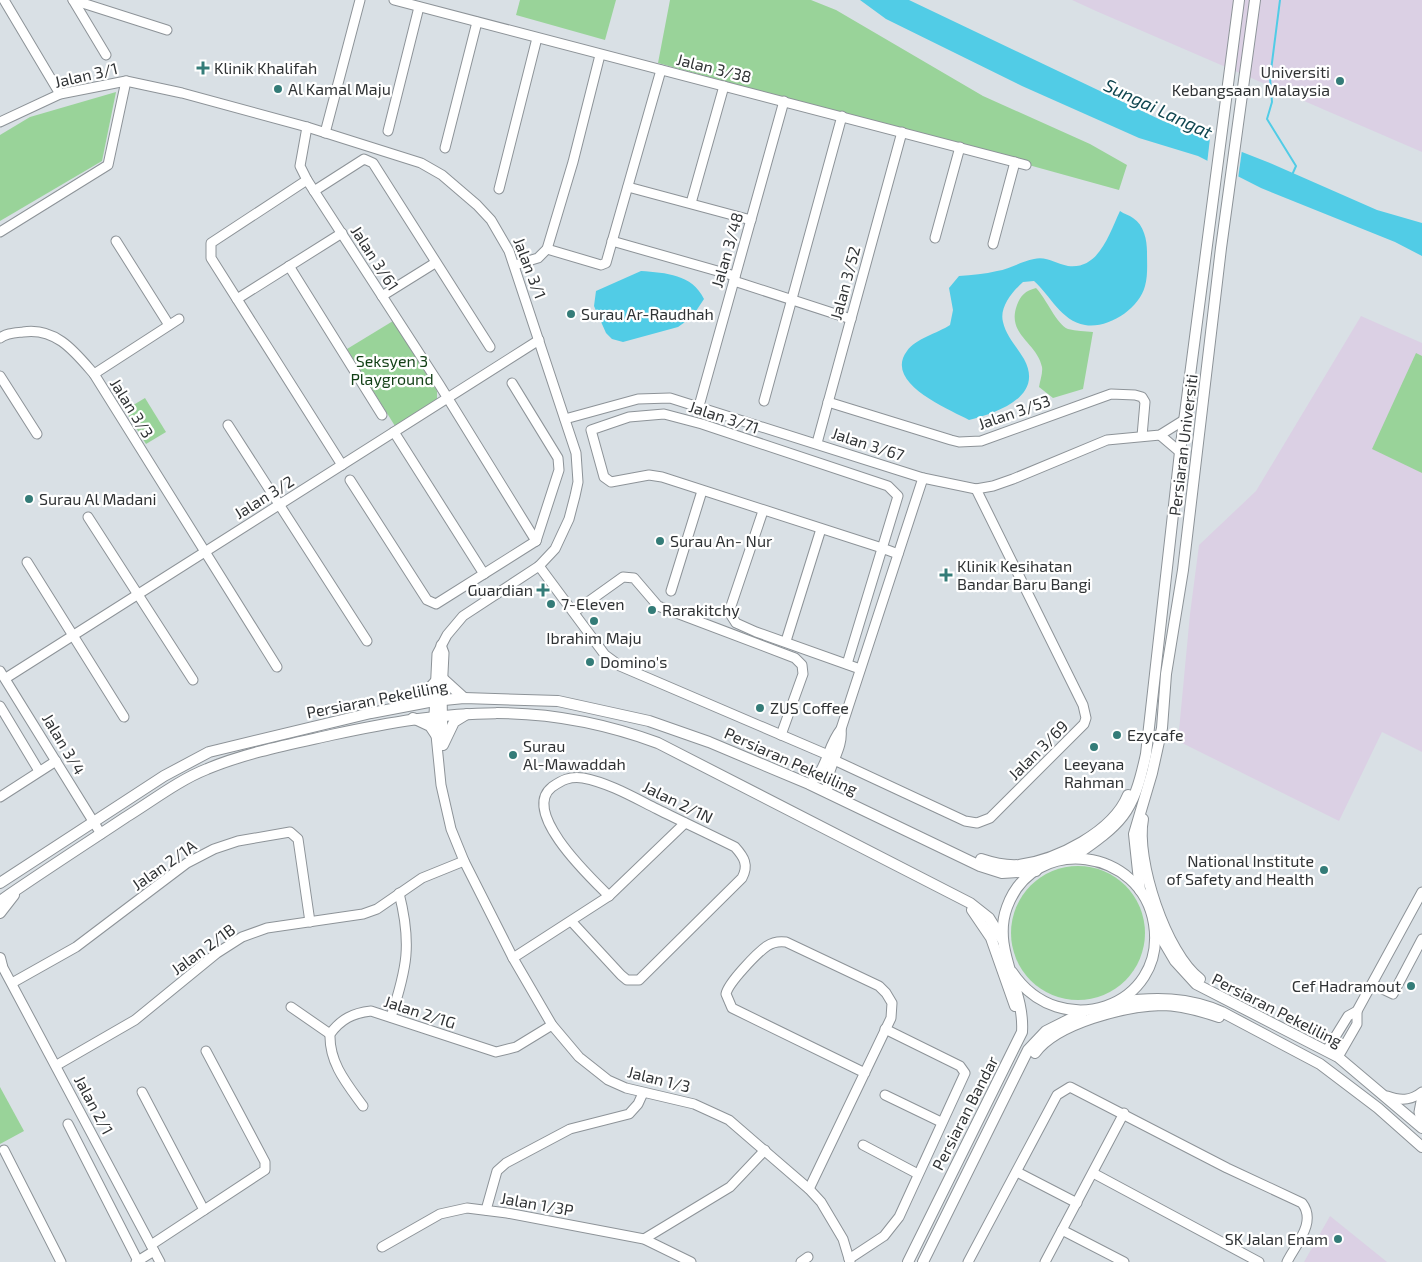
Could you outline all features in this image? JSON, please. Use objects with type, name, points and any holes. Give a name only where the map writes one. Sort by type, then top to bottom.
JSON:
[{"type":"main road","name":"Persiaran Universiti","points":[[1072,858],[1113,829],[1128,812],[1139,786],[1150,721],[1180,452],[1239,0]]},
{"type":"main road","name":"Persiaran Universiti","points":[[1140,890],[1134,834],[1152,773],[1162,728],[1166,674],[1183,570],[1221,248],[1255,0]]},
{"type":"main road","points":[[414,704],[438,680],[464,698]]},
{"type":"main road","name":"Persiaran Pekeliling","points":[[0,884],[164,776],[209,752],[285,732],[414,704],[464,698],[558,701],[610,711],[709,742],[809,784],[963,858],[1002,872],[1036,871]]},
{"type":"main road","name":"Persiaran Pekeliling","points":[[0,900],[169,789],[207,769],[293,743],[413,718],[493,712],[573,718],[611,727],[658,743],[970,903],[989,918],[1002,939]]},
{"type":"main road","points":[[444,745],[454,722],[467,713]]},
{"type":"main road","points":[[413,718],[430,726],[436,735]]},
{"type":"main road","points":[[963,858],[977,858],[1007,865],[1020,865],[1049,856],[1099,832],[1114,818],[1125,802],[1135,776],[1150,721]]},
{"type":"main road","points":[[1162,728],[1159,767],[1142,826],[1141,847],[1144,868],[1174,947],[1196,976],[1234,1003]]},
{"type":"main road","points":[[1072,858],[1085,858],[1110,865],[1127,876],[1140,890],[1150,907],[1155,942],[1146,971],[1127,994],[1114,1002],[1085,1011],[1067,1010],[1049,1005],[1028,992],[1012,972],[1005,956],[1002,939],[1008,905],[1019,886],[1036,871],[1048,864],[1072,858]]},
{"type":"main road","points":[[0,913],[10,899],[30,880]]},
{"type":"main road","points":[[952,893],[974,912],[984,924],[991,938],[1014,1002],[1016,1031],[999,1079]]},
{"type":"main road","name":"Persiaran Pekeliling","points":[[1154,927],[1184,973],[1207,992],[1234,1003],[1327,1050],[1338,1057],[1422,1128]]},
{"type":"main road","name":"Persiaran Bandar","points":[[908,1262],[1022,1032],[1022,1008],[1012,972]]},
{"type":"main road","name":"Persiaran Pekeliling","points":[[1114,1002],[1145,998],[1176,998],[1206,1005],[1297,1050],[1341,1079],[1378,1108],[1422,1147]]},
{"type":"main road","points":[[1013,1081],[1042,1043],[1058,1032],[1112,1013],[1144,1006],[1164,1005],[1205,1012],[1255,1030]]},
{"type":"main road","name":"Persiaran Bandar","points":[[922,1262],[1028,1050],[1039,1036],[1053,1026],[1085,1011]]},
{"type":"street","points":[[73,0],[167,30]]},
{"type":"street","points":[[73,0],[106,55]]},
{"type":"street","points":[[325,133],[360,0]]},
{"type":"street","name":"Jalan 3/38","points":[[394,0],[1026,165]]},
{"type":"street","points":[[5,1],[60,94]]},
{"type":"street","points":[[388,131],[419,7]]},
{"type":"street","points":[[445,148],[477,22]]},
{"type":"street","points":[[498,189],[538,38]]},
{"type":"street","points":[[515,265],[538,258],[547,249],[573,162],[600,55]]},
{"type":"street","points":[[547,249],[601,265],[606,263],[661,70]]},
{"type":"street","points":[[0,232],[108,165],[126,81]]},
{"type":"street","name":"Jalan 3/1","points":[[0,122],[60,94],[126,81],[163,88],[307,127],[421,163],[442,174],[460,188],[491,220],[515,265],[576,453],[576,489],[568,519],[560,539],[549,557],[539,566],[462,616],[441,645],[444,653],[438,680],[438,715]]},
{"type":"street","points":[[691,203],[724,86]]},
{"type":"street","name":"Jalan 3/48","points":[[699,406],[784,102]]},
{"type":"street","points":[[764,401],[842,116]]},
{"type":"street","name":"Jalan 3/61","points":[[307,127],[300,166],[307,180],[448,398],[536,541]]},
{"type":"street","name":"Jalan 3/52","points":[[817,443],[902,132]]},
{"type":"street","points":[[935,238],[960,147]]},
{"type":"street","points":[[314,191],[364,159],[373,163],[490,347]]},
{"type":"street","points":[[993,244],[1015,162]]},
{"type":"street","points":[[307,180],[211,242],[211,258],[342,465]]},
{"type":"street","points":[[628,186],[751,220]]},
{"type":"street","points":[[237,299],[342,233]]},
{"type":"street","points":[[612,240],[735,279],[851,319]]},
{"type":"street","points":[[116,241],[169,325]]},
{"type":"street","points":[[382,296],[435,263]]},
{"type":"street","points":[[289,266],[382,415]]},
{"type":"street","points":[[94,374],[179,319]]},
{"type":"street","name":"Jalan 3/3","points":[[0,338],[7,334],[32,330],[48,333],[70,345],[94,374],[277,667]]},
{"type":"street","name":"Jalan 3/2","points":[[3,674],[73,636],[539,340]]},
{"type":"street","points":[[0,376],[37,434]]},
{"type":"street","points":[[350,480],[427,600],[436,604],[536,541],[542,530],[559,470],[558,458],[512,384]]},
{"type":"street","name":"Jalan 3/53","points":[[828,402],[951,440],[967,442],[981,441],[1111,394],[1135,395],[1142,397],[1145,402],[1142,436]]},
{"type":"street","name":"Jalan 3/67","points":[[565,419],[638,398],[670,398],[923,478],[976,488],[993,486],[1012,480],[1107,440],[1160,435]]},
{"type":"street","name":"Jalan 3/71","points":[[702,491],[649,474],[611,482],[604,477],[591,430],[629,416],[664,414],[702,424],[888,486],[898,496],[882,548]]},
{"type":"street","points":[[1180,452],[1160,435],[1184,420]]},
{"type":"street","points":[[228,425],[366,641]]},
{"type":"street","points":[[394,432],[484,574]]},
{"type":"street","points":[[828,793],[827,776],[834,738],[841,729],[923,478]]},
{"type":"street","name":"Jalan 3/69","points":[[539,566],[605,655],[620,666],[831,757],[965,821],[977,823],[990,818],[1084,724],[1086,718],[1083,705],[976,488]]},
{"type":"street","points":[[671,591],[702,491],[898,554]]},
{"type":"street","points":[[763,510],[729,612],[736,623],[756,632],[786,641],[860,669]]},
{"type":"street","points":[[88,516],[193,680]]},
{"type":"street","points":[[786,641],[821,529]]},
{"type":"street","points":[[846,664],[882,548]]},
{"type":"street","points":[[27,562],[124,717]]},
{"type":"street","points":[[574,612],[623,577],[634,578],[658,606],[795,658],[802,665],[803,674],[781,735]]},
{"type":"street","name":"Jalan 3/4","points":[[3,674],[101,834]]},
{"type":"street","points":[[0,706],[39,771]]},
{"type":"street","name":"Jalan 1/3","points":[[438,715],[436,735],[441,785],[451,829],[464,861],[513,958],[552,1025],[578,1057],[608,1080],[643,1093],[707,1108],[729,1120],[809,1188],[832,1218],[843,1238],[850,1261]]},
{"type":"street","name":"Jalan 1/3","points":[[438,715],[444,745],[445,784],[443,790]]},
{"type":"street","points":[[809,784],[820,775],[831,757]]},
{"type":"street","points":[[0,797],[56,761]]},
{"type":"street","name":"Jalan 2/1N","points":[[572,922],[627,980],[633,981],[644,977],[742,878],[746,871],[744,859],[735,847],[617,789],[587,779],[574,777],[564,779],[549,789],[544,807],[552,829],[558,841],[609,896]]},
{"type":"street","points":[[513,958],[572,922],[609,896],[685,823]]},
{"type":"street","name":"Jalan 2/1A","points":[[12,983],[76,947],[187,863],[214,849],[238,841],[290,832],[294,834],[298,839],[310,922]]},
{"type":"street","name":"Jalan 2/1B","points":[[56,1065],[141,1016],[217,953],[242,937],[267,928],[364,914],[376,909],[422,878],[464,861]]},
{"type":"street","points":[[1338,1057],[1357,1024],[1357,1011],[1422,892]]},
{"type":"street","points":[[391,1017],[402,983],[408,943],[406,918],[399,893]]},
{"type":"street","points":[[1372,984],[1393,994],[1419,952],[1422,939]]},
{"type":"street","points":[[809,1188],[865,1073],[886,1029],[892,1013],[892,1003],[886,993],[874,983],[786,942],[780,941],[766,946],[730,984],[726,994],[732,1008],[865,1073]]},
{"type":"street","name":"Jalan 2/1","points":[[1,962],[160,1262]]},
{"type":"street","points":[[291,1007],[330,1034],[330,1045],[338,1069],[363,1106]]},
{"type":"street","points":[[1327,1050],[1348,1016],[1357,1011]]},
{"type":"street","name":"Jalan 2/1G","points":[[330,1034],[347,1017],[359,1012],[371,1012],[496,1052],[516,1047],[552,1025]]},
{"type":"street","points":[[850,1261],[876,1243],[892,1227],[964,1076],[960,1066],[886,1029]]},
{"type":"street","points":[[68,1124],[137,1261],[204,1210],[262,1173],[266,1166],[206,1051]]},
{"type":"street","points":[[968,1262],[1057,1096],[1063,1090],[1076,1088],[1227,1168],[1297,1200],[1308,1210],[1308,1224],[1287,1262]]},
{"type":"street","points":[[142,1092],[204,1210]]},
{"type":"street","points":[[1384,1096],[1398,1100],[1409,1099],[1422,1092]]},
{"type":"street","points":[[486,1210],[497,1170],[506,1163],[570,1129],[629,1114],[638,1104],[643,1093]]},
{"type":"street","points":[[886,1095],[941,1122]]},
{"type":"street","points":[[1422,1096],[1419,1112],[1422,1124]]},
{"type":"street","points":[[1046,1262],[1124,1113]]},
{"type":"street","points":[[863,1146],[918,1174]]},
{"type":"street","points":[[4,1150],[61,1262]]},
{"type":"street","points":[[644,1239],[730,1187],[765,1150]]},
{"type":"street","points":[[1017,1172],[1076,1203]]},
{"type":"street","points":[[1093,1173],[1259,1262]]},
{"type":"street","name":"Jalan 1/3P","points":[[382,1248],[440,1214],[468,1208],[644,1239],[691,1262]]},
{"type":"street","points":[[1062,1230],[1124,1262]]},
{"type":"shaded area","name":"Universiti Kebangsaan Malaysia","points":[[1072,0],[1422,0],[1422,152],[1096,11]]},
{"type":"shaded area","points":[[1361,316],[1422,343],[1422,752],[1382,732],[1339,821],[1178,741],[1190,614],[1199,545],[1256,491]]},
{"type":"shaded area","name":"SK Jalan Enam","points":[[1330,1216],[1387,1262],[1304,1262]]},
{"type":"green space","points":[[520,0],[616,0],[605,40],[516,15]]},
{"type":"green space","points":[[670,0],[811,0],[836,10],[983,96],[1090,144],[1127,165],[1119,190],[658,63]]},
{"type":"green space","points":[[116,92],[102,161],[0,221],[0,135],[30,117]]},
{"type":"green space","points":[[1036,288],[1064,326],[1071,330],[1093,332],[1083,389],[1053,398],[1039,387],[1042,367],[1039,358],[1019,331],[1015,315],[1017,305],[1022,296]]},
{"type":"green space","name":"Seksyen 3 Playground","points":[[393,321],[437,391],[437,400],[395,426],[347,349]]},
{"type":"green space","points":[[1416,353],[1422,356],[1422,473],[1372,449]]},
{"type":"green space","points":[[145,398],[166,432],[146,444],[125,410]]},
{"type":"green space","points":[[1078,866],[1104,871],[1115,877],[1125,886],[1134,896],[1140,907],[1145,933],[1140,959],[1134,970],[1125,980],[1115,989],[1104,995],[1078,1000],[1052,995],[1041,989],[1031,980],[1022,970],[1016,959],[1011,933],[1016,907],[1022,896],[1031,886],[1041,877],[1052,871]]},
{"type":"green space","points":[[0,1087],[24,1131],[0,1144]]},
{"type":"water","points":[[860,0],[909,0],[1163,121],[1270,163],[1377,210],[1422,223],[1422,256],[1395,242],[1261,188],[1198,156],[1139,138],[1022,86],[886,19]]},
{"type":"water","points":[[1120,211],[1133,218],[1140,225],[1147,247],[1145,286],[1142,294],[1129,310],[1103,324],[1085,325],[1077,323],[1056,307],[1034,281],[1023,282],[1008,300],[1002,316],[1007,332],[1024,359],[1029,372],[1028,384],[1023,393],[1004,408],[969,420],[934,402],[911,384],[904,374],[902,363],[907,351],[915,343],[950,325],[953,310],[949,288],[959,276],[1002,270],[1039,258],[1068,266],[1079,266],[1088,262],[1102,249]]},
{"type":"water","points":[[641,271],[677,276],[693,284],[704,299],[692,317],[678,327],[623,342],[612,339],[606,333],[594,306],[596,291]]},
{"type":"pier","points":[[1210,138],[1242,150],[1238,179],[1207,164]]},
{"type":"waterway","points":[[1280,0],[1270,78],[1272,102],[1267,119],[1296,166],[1292,175]]},
{"type":"place","name":"Klinik Khalifah","points":[[203,68]]},
{"type":"place","name":"Universiti Kebangsaan Malaysia","points":[[1340,81]]},
{"type":"place","name":"Al Kamal Maju","points":[[278,89]]},
{"type":"place","name":"Surau Ar-Raudhah","points":[[571,314]]},
{"type":"place","name":"Surau Al Madani","points":[[29,499]]},
{"type":"place","name":"Surau An- Nur","points":[[660,541]]},
{"type":"place","name":"Klinik Kesihatan Bandar Baru Bangi","points":[[946,575]]},
{"type":"place","name":"Guardian","points":[[543,590]]},
{"type":"place","name":"7-Eleven","points":[[551,604]]},
{"type":"place","name":"Rarakitchy","points":[[652,610]]},
{"type":"place","name":"Ibrahim Maju","points":[[594,621]]},
{"type":"place","name":"Domino's","points":[[590,662]]},
{"type":"place","name":"ZUS Coffee","points":[[760,708]]},
{"type":"place","name":"Ezycafe","points":[[1117,735]]},
{"type":"place","name":"Leeyana Rahman","points":[[1094,747]]},
{"type":"place","name":"Surau Al-Mawaddah","points":[[513,755]]},
{"type":"place","name":"National Institute of Safety and Health","points":[[1324,870]]},
{"type":"place","name":"Cef Hadramout","points":[[1411,986]]},
{"type":"place","name":"SK Jalan Enam","points":[[1338,1239]]},
{"type":"water label","name":"Sungai Langat","points":[[1158,109]]}]
